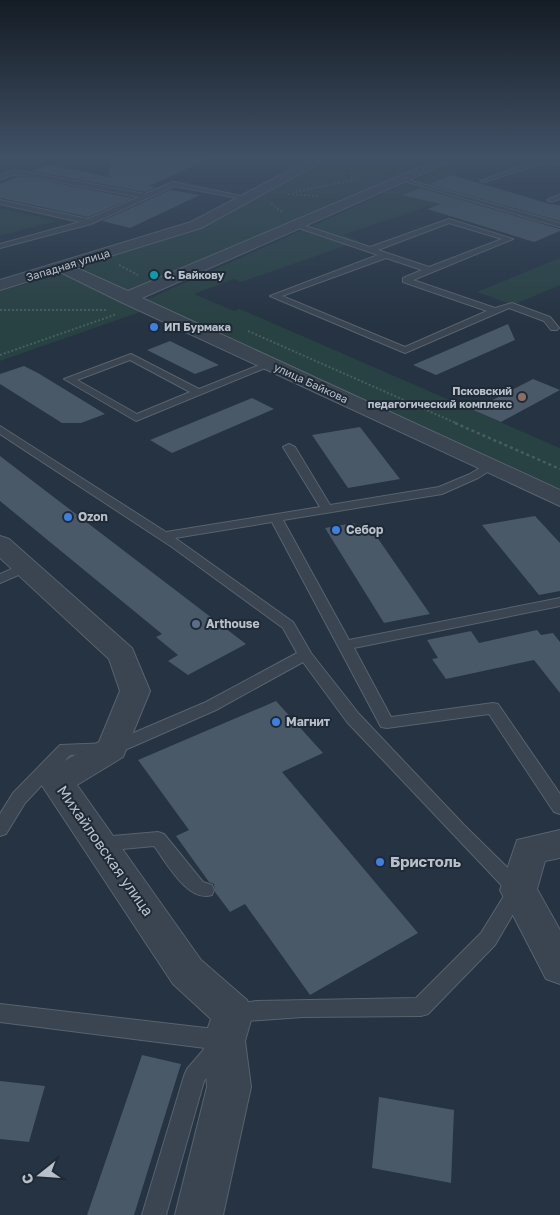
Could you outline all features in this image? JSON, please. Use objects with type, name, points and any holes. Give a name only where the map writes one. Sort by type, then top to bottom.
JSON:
[{"type":"street","name":"Западная улица","points":[[0,285],[196,226],[221,213]]},
{"type":"street","points":[[133,304],[319,213]]},
{"type":"street","name":"улица Байкова","points":[[62,267],[133,304],[270,364],[560,499]]},
{"type":"street","points":[[0,544],[12,572],[122,655],[135,691],[112,750]]},
{"type":"street","name":"Михайловская улица","points":[[112,750],[56,781],[67,800],[101,844],[187,972],[228,1027]]},
{"type":"street","points":[[560,844],[530,850],[518,890],[560,967]]},
{"type":"street","points":[[199,1215],[229,1087],[228,1027]]},
{"type":"lane","points":[[47,213],[88,222]]},
{"type":"lane","points":[[0,246],[88,222],[109,213]]},
{"type":"lane","points":[[520,213],[560,225]]},
{"type":"lane","points":[[369,250],[449,221],[509,239],[406,280],[495,311]]},
{"type":"lane","points":[[296,224],[429,270]]},
{"type":"lane","points":[[386,255],[274,296],[405,350],[509,305],[547,319],[554,328]]},
{"type":"lane","points":[[200,393],[131,357],[69,380],[136,418],[200,393],[270,364]]},
{"type":"lane","points":[[0,429],[164,536],[288,625],[305,655],[353,718],[458,830],[518,890],[488,939],[421,1007],[274,1008],[228,1027],[0,1013]]},
{"type":"lane","points":[[289,447],[327,509]]},
{"type":"lane","points":[[164,536],[442,490],[490,466]]},
{"type":"lane","points":[[276,518],[387,723],[493,708],[560,807]]},
{"type":"lane","points":[[345,645],[560,602]]},
{"type":"lane","points":[[0,829],[19,798],[66,748],[112,750],[211,706],[305,655]]},
{"type":"lane","points":[[101,844],[158,839],[197,888],[205,890]]},
{"type":"lane","points":[[154,1215],[195,1076],[228,1027]]},
{"type":"path","points":[[280,213],[296,224]]},
{"type":"path","points":[[0,310],[133,304]]},
{"type":"path","points":[[0,355],[133,304]]},
{"type":"path","points":[[242,328],[560,469]]},
{"type":"green space","points":[[0,213],[21,213],[57,221],[0,236]]},
{"type":"green space","points":[[229,213],[319,213],[135,291],[124,290],[79,269],[86,261],[206,225]]},
{"type":"green space","points":[[342,213],[408,213],[343,235],[359,241],[241,282],[234,279],[194,294],[234,311],[240,309],[560,448],[560,492],[146,300]]},
{"type":"green space","points":[[459,213],[551,213],[560,216],[529,228]]},
{"type":"green space","points":[[560,258],[560,285],[513,305],[477,292]]},
{"type":"green space","points":[[62,274],[143,311],[0,361],[0,291]]},
{"type":"building","points":[[68,213],[98,213],[88,217]]},
{"type":"building","points":[[120,213],[162,213],[130,228],[102,221]]},
{"type":"building","points":[[439,213],[504,213],[560,229],[560,231],[534,242]]},
{"type":"building","points":[[531,213],[560,213],[560,221]]},
{"type":"building","points":[[508,324],[515,340],[436,375],[413,365]]},
{"type":"building","points":[[170,341],[219,365],[195,374],[147,350]]},
{"type":"building","points":[[24,366],[105,414],[81,423],[62,423],[0,384],[0,374]]},
{"type":"building","points":[[533,379],[560,390],[501,422],[473,410]]},
{"type":"building","points":[[252,398],[274,409],[172,453],[150,440]]},
{"type":"building","points":[[360,427],[400,479],[348,488],[312,435]]},
{"type":"building","points":[[0,456],[246,644],[188,675],[168,661],[178,655],[156,637],[162,634],[0,501]]},
{"type":"building","points":[[535,516],[560,543],[560,591],[539,595],[482,525]]},
{"type":"building","points":[[354,523],[356,526],[368,524],[430,614],[384,623],[325,528]]},
{"type":"building","points":[[537,630],[541,635],[553,633],[560,642],[560,693],[534,660],[446,679],[432,659],[438,658],[427,640],[471,631],[479,643]]},
{"type":"building","points":[[276,701],[323,753],[282,772],[418,933],[310,995],[245,904],[230,912],[215,892],[214,884],[209,882],[176,836],[189,830],[138,760]]},
{"type":"building","points":[[142,1055],[181,1064],[134,1215],[87,1215]]},
{"type":"building","points":[[0,1081],[45,1086],[29,1142],[0,1139]]},
{"type":"building","points":[[379,1097],[454,1110],[451,1183],[372,1168]]},
{"type":"place","name":"С. Байкову","points":[[154,275]]},
{"type":"place","name":"ИП Бурмака","points":[[154,327]]},
{"type":"place","name":"Псковский педагогический комплекс","points":[[522,397]]},
{"type":"place","name":"Ozon","points":[[68,517]]},
{"type":"place","name":"Себор","points":[[336,530]]},
{"type":"place","name":"Arthouse","points":[[196,624]]},
{"type":"place","name":"Магнит","points":[[276,722]]},
{"type":"place","name":"Бристоль","points":[[380,862]]}]
